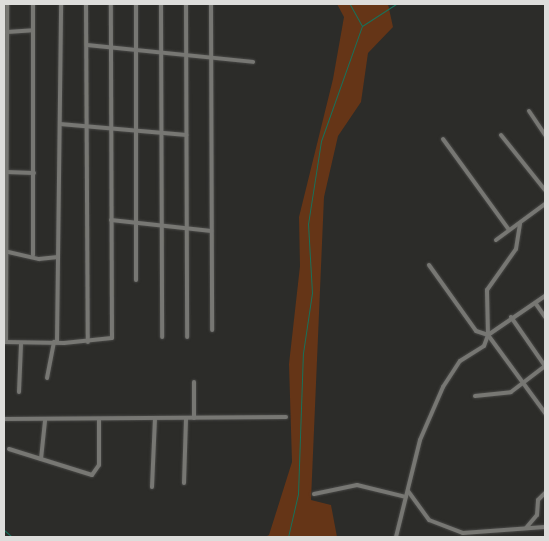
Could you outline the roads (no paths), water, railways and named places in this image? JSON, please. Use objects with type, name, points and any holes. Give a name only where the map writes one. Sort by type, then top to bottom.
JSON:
[{"type":"street","points":[[7,4],[5,342],[20,344],[88,342],[112,338],[111,4]]},
{"type":"street","points":[[33,4],[33,255]]},
{"type":"street","points":[[47,378],[56,342],[61,4]]},
{"type":"street","points":[[86,4],[88,342]]},
{"type":"street","points":[[136,4],[136,280]]},
{"type":"street","points":[[161,4],[162,337]]},
{"type":"street","points":[[186,4],[187,135],[185,228],[187,337]]},
{"type":"street","points":[[211,4],[212,330]]},
{"type":"street","points":[[7,32],[33,30]]},
{"type":"street","points":[[87,45],[212,55],[253,62]]},
{"type":"street","points":[[529,111],[545,135]]},
{"type":"street","points":[[60,124],[187,135]]},
{"type":"street","points":[[501,135],[545,190]]},
{"type":"street","points":[[443,139],[509,230]]},
{"type":"street","points":[[6,172],[34,172]]},
{"type":"street","points":[[496,240],[545,204]]},
{"type":"street","points":[[111,220],[211,231]]},
{"type":"street","points":[[396,537],[434,402],[458,363],[482,348],[488,335],[487,290],[513,254],[520,223]]},
{"type":"street","points":[[5,251],[33,255],[44,260],[58,257]]},
{"type":"street","points":[[430,265],[476,332],[488,335],[524,381],[545,413]]},
{"type":"street","points":[[488,335],[510,318],[536,304],[545,296]]},
{"type":"street","points":[[536,304],[545,317]]},
{"type":"street","points":[[475,396],[509,392],[545,366],[510,318]]},
{"type":"street","points":[[19,392],[20,344]]},
{"type":"street","points":[[194,382],[194,418]]},
{"type":"street","points":[[4,419],[99,420],[286,417]]},
{"type":"street","points":[[152,487],[155,418]]},
{"type":"street","points":[[184,483],[186,418]]},
{"type":"street","points":[[41,459],[45,420]]},
{"type":"street","points":[[9,449],[92,475],[99,465],[99,420]]},
{"type":"street","points":[[314,494],[358,485],[406,497]]},
{"type":"street","points":[[408,491],[429,520],[463,533],[545,527]]},
{"type":"street","points":[[526,528],[537,515],[538,500],[545,493]]},
{"type":"waterway","points":[[288,537],[298,494],[303,353],[312,293],[308,224],[321,141],[362,26],[350,4]]},
{"type":"waterway","points":[[362,26],[396,4]]},
{"type":"waterway","points":[[4,530],[12,537]]}]
